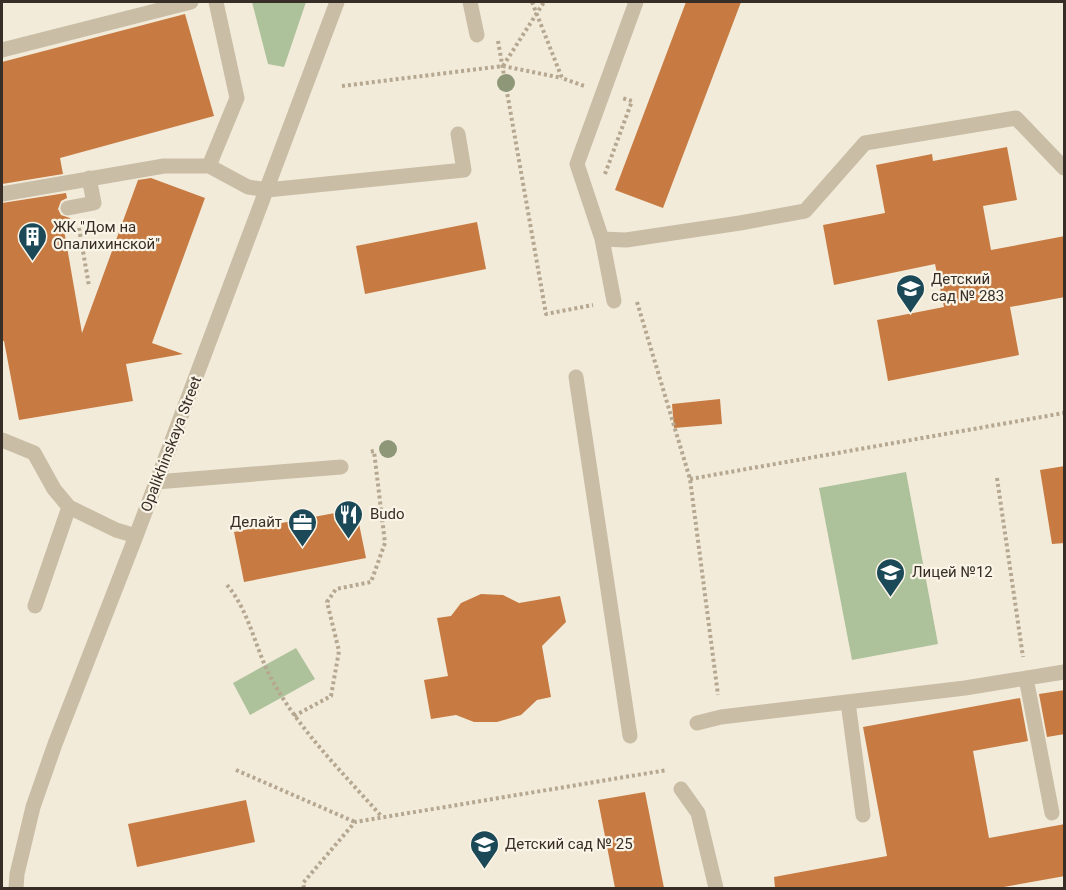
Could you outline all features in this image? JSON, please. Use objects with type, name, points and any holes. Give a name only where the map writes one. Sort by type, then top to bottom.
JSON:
[{"type":"street","points":[[2,50],[191,2]]},
{"type":"street","points":[[209,166],[237,98],[216,2]]},
{"type":"street","name":"Opalikhinskaya Street","points":[[16,888],[17,874],[33,807],[55,744],[136,536],[337,2]]},
{"type":"street","points":[[471,2],[477,35]]},
{"type":"street","points":[[614,301],[602,239],[577,164],[636,2]]},
{"type":"street","points":[[602,239],[626,240],[805,211],[865,142],[1016,118],[1065,168]]},
{"type":"street","points":[[2,194],[164,166],[209,166],[248,187],[267,190],[464,170],[458,134]]},
{"type":"street","points":[[72,207],[94,203],[89,178]]},
{"type":"street","points":[[576,377],[630,736]]},
{"type":"street","points":[[2,440],[34,453],[54,489],[69,507],[116,530],[136,536]]},
{"type":"street","points":[[156,482],[341,467]]},
{"type":"street","points":[[35,606],[69,507]]},
{"type":"street","points":[[697,723],[721,717],[965,688],[1065,672]]},
{"type":"street","points":[[1026,678],[1052,813]]},
{"type":"street","points":[[848,702],[863,815]]},
{"type":"street","points":[[681,789],[698,813],[716,888]]},
{"type":"path","points":[[532,2],[562,78]]},
{"type":"path","points":[[503,66],[544,2]]},
{"type":"path","points":[[497,34],[546,314],[635,297],[690,479],[721,717]]},
{"type":"path","points":[[342,86],[503,66],[562,78],[632,101],[602,182]]},
{"type":"path","points":[[72,207],[89,286]]},
{"type":"path","points":[[690,479],[1065,413]]},
{"type":"path","points":[[294,716],[331,696],[339,651],[327,602],[336,589],[371,582],[385,543],[374,451],[368,452]]},
{"type":"path","points":[[998,478],[1026,678]]},
{"type":"path","points":[[227,585],[238,598],[271,679],[294,716],[382,817]]},
{"type":"path","points":[[236,770],[355,822],[667,770]]},
{"type":"path","points":[[304,888],[303,883],[355,822]]},
{"type":"green space","points":[[252,2],[306,2],[284,67],[268,64]]},
{"type":"green space","points":[[906,472],[938,644],[852,660],[819,488]]},
{"type":"green space","points":[[296,648],[315,679],[250,715],[233,683]]},
{"type":"building","points":[[686,2],[741,2],[663,208],[615,190]]},
{"type":"building","points":[[185,14],[214,116],[60,158],[63,174],[2,184],[2,62]]},
{"type":"building","points":[[1007,147],[1017,200],[983,206],[991,250],[1065,236],[1065,297],[1010,307],[1019,355],[888,381],[877,320],[944,307],[935,264],[834,285],[823,225],[885,213],[876,165],[932,154],[933,161]]},
{"type":"building","points":[[151,178],[205,198],[152,343],[183,354],[126,364],[133,401],[19,420],[4,341],[2,341],[2,203],[66,193],[67,198],[61,201],[58,209],[61,215],[70,218],[71,222],[63,224],[82,333],[138,180]]},
{"type":"building","points":[[477,222],[486,269],[365,294],[356,246]]},
{"type":"building","points":[[720,399],[722,424],[674,428],[672,404]]},
{"type":"building","points":[[1065,466],[1065,543],[1052,544],[1040,470]]},
{"type":"building","points":[[356,509],[366,558],[244,582],[234,532]]},
{"type":"building","points":[[481,594],[503,595],[519,603],[560,596],[566,622],[542,646],[551,697],[537,700],[521,715],[497,722],[474,722],[456,715],[431,719],[424,680],[448,676],[437,618],[451,616],[461,603]]},
{"type":"building","points":[[1065,690],[1065,734],[1047,737],[1039,694]]},
{"type":"building","points":[[1020,698],[1028,741],[973,751],[989,838],[1065,824],[1065,876],[998,888],[775,888],[774,877],[887,856],[863,727]]},
{"type":"building","points":[[645,792],[664,888],[615,888],[598,800]]},
{"type":"building","points":[[246,800],[255,842],[137,867],[128,824]]},
{"type":"place","name":"ЖК \"Дом на Опалихинской\"","points":[[32,262]]},
{"type":"place","name":"Детский сад № 283","points":[[910,314]]},
{"type":"place","name":"Budo","points":[[349,540]]},
{"type":"place","name":"Делайт","points":[[303,548]]},
{"type":"place","name":"Лицей №12","points":[[891,598]]},
{"type":"place","name":"Детский сад № 25","points":[[484,870]]}]
